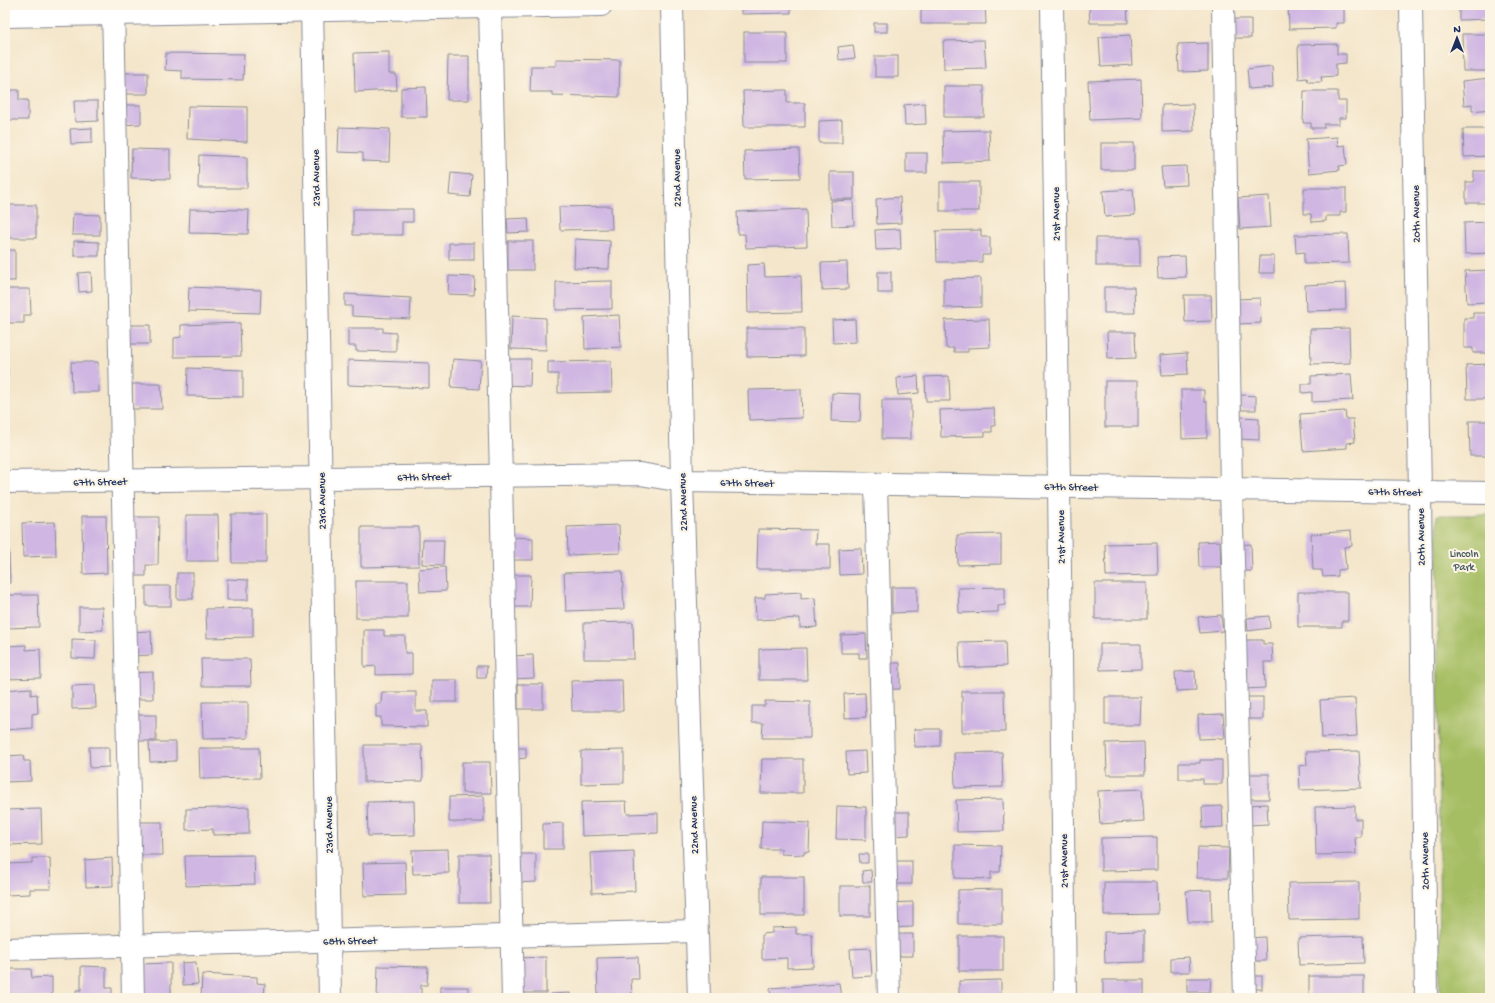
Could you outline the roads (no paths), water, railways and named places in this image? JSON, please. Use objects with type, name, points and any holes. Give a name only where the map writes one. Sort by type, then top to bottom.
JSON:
[{"type":"street","points":[[5,16],[113,9],[601,5]]},
{"type":"street","name":"22nd Avenue","points":[[672,5],[682,481],[699,998]]},
{"type":"street","name":"21st Avenue","points":[[1052,5],[1064,998]]},
{"type":"street","points":[[1223,5],[1231,489],[1245,998]]},
{"type":"street","name":"20th Avenue","points":[[1411,5],[1420,492],[1426,998]]},
{"type":"street","points":[[490,6],[513,998]]},
{"type":"street","name":"23rd Avenue","points":[[312,8],[330,998]]},
{"type":"street","points":[[113,9],[133,998]]},
{"type":"street","name":"67th Street","points":[[5,482],[640,474],[682,481],[1490,493]]},
{"type":"street","points":[[876,484],[889,998]]},
{"type":"street","name":"68th Street","points":[[5,949],[696,931]]},
{"type":"park label","name":"Lincoln Park","points":[[1464,559]]}]
